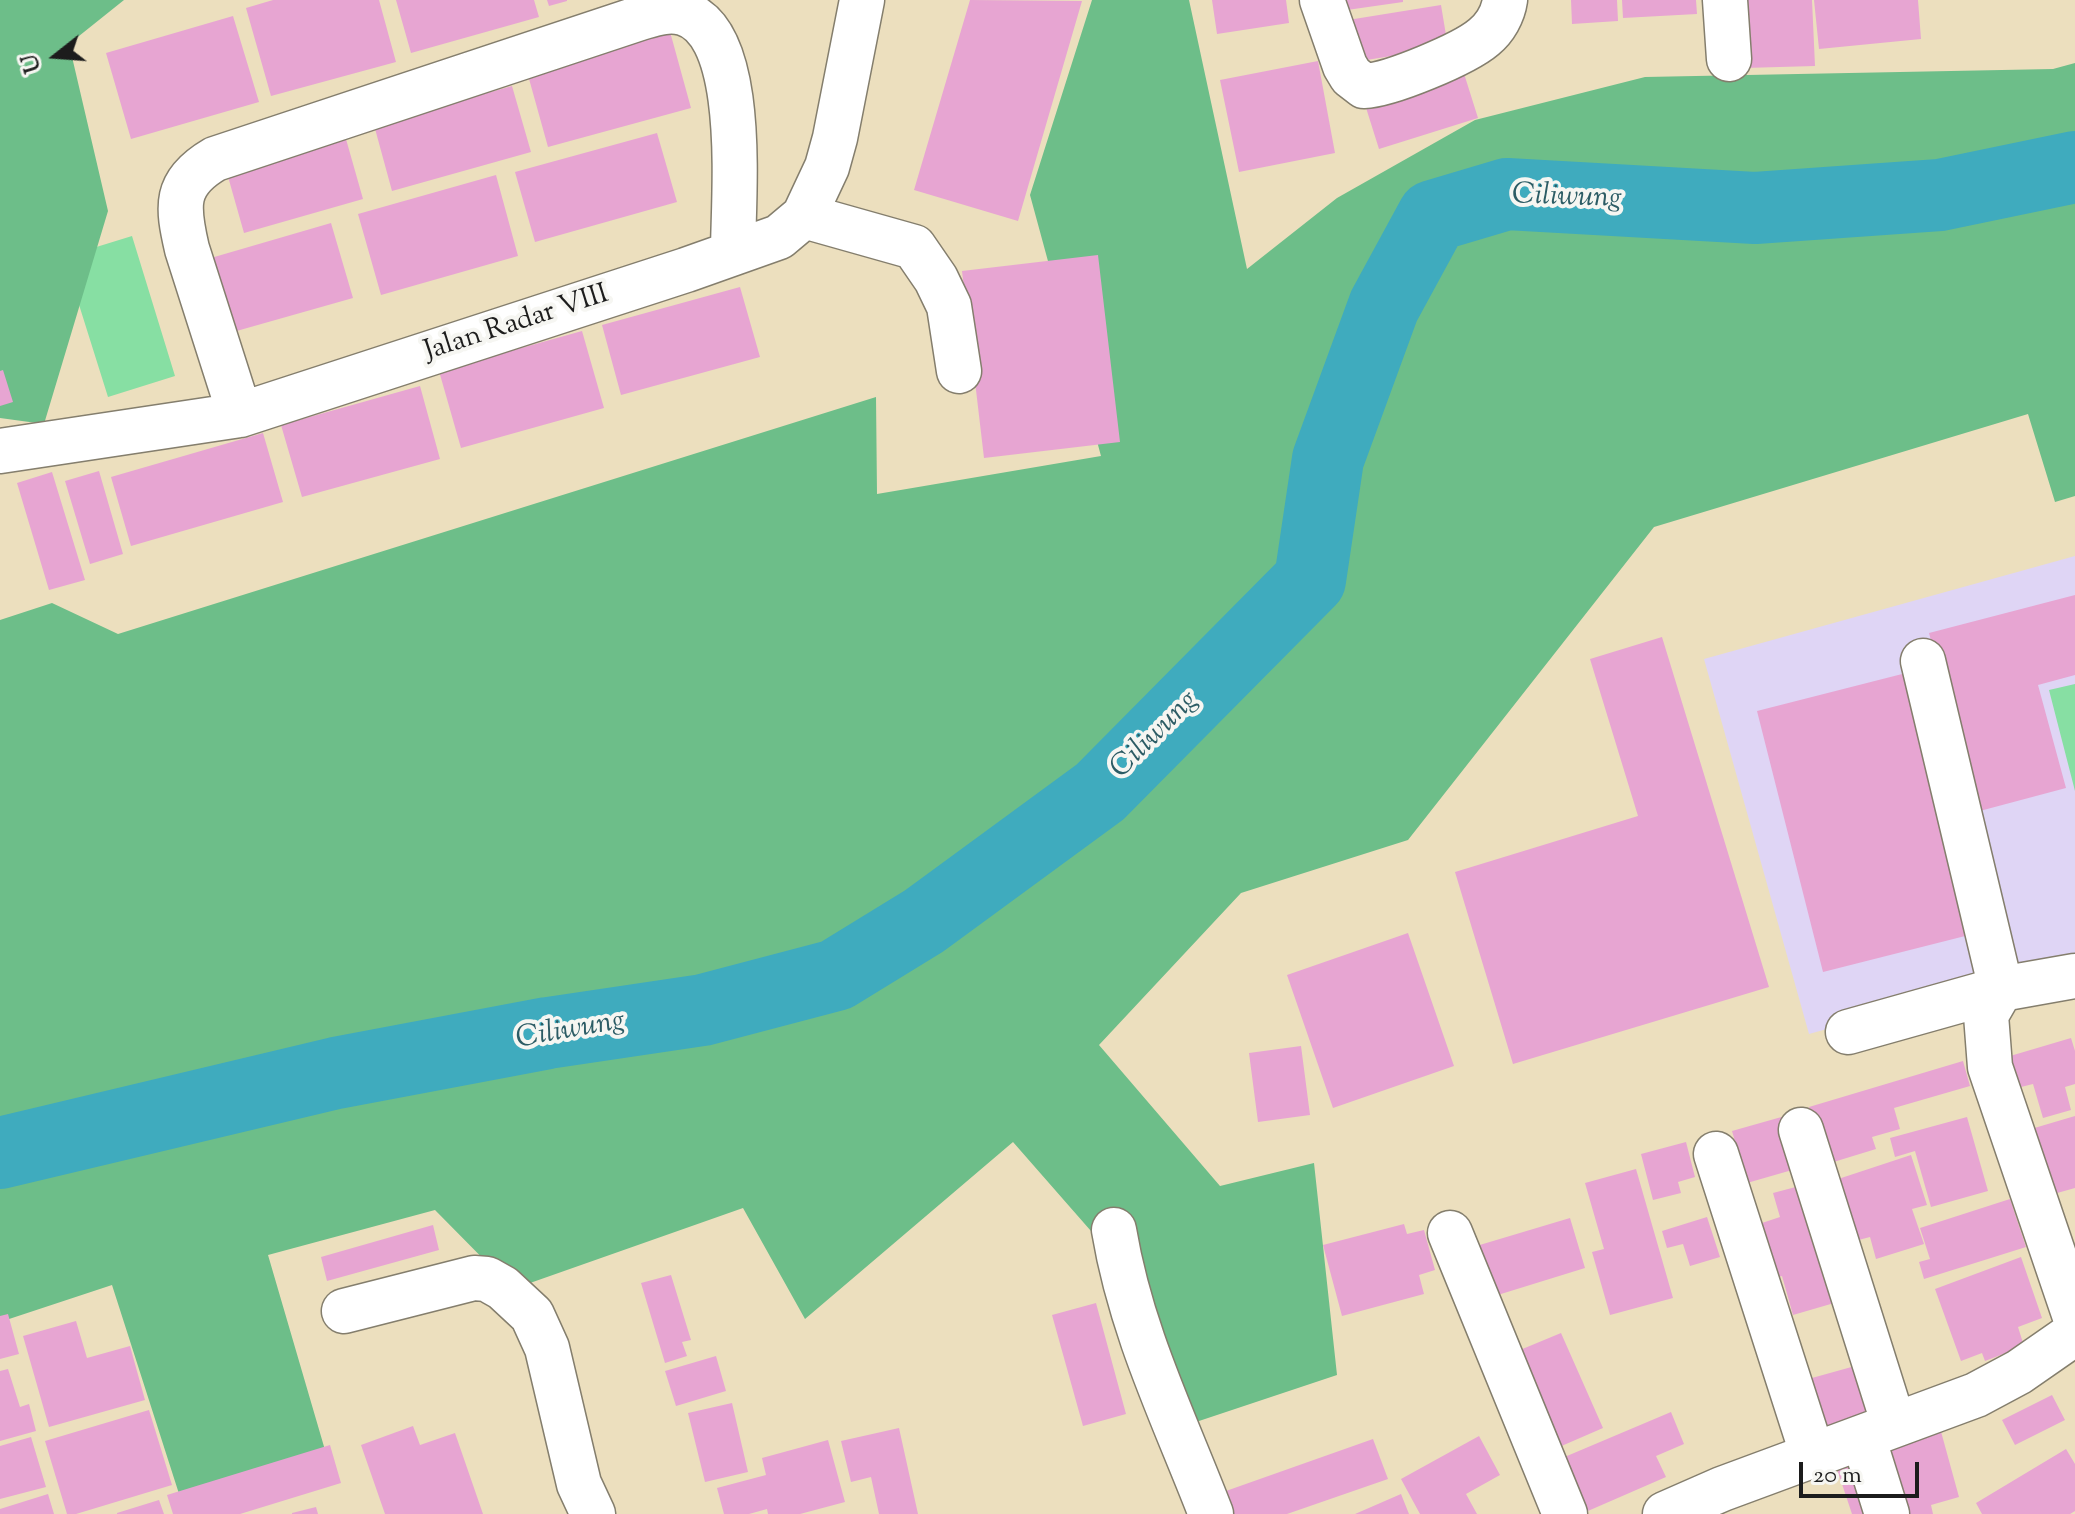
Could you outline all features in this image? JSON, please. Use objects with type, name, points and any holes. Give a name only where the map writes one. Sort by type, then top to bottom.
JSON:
[{"type":"street","name":"Jalan Radar VIII","points":[[0,451],[240,415],[779,237],[804,216],[817,193],[835,138],[862,0]]},
{"type":"street","points":[[1322,0],[1345,66],[1351,76],[1364,86],[1384,83],[1469,47],[1485,36],[1503,13],[1505,0]]},
{"type":"street","points":[[1725,0],[1729,59]]},
{"type":"street","points":[[240,415],[181,222],[180,201],[192,175],[215,159],[640,18],[671,11],[703,12],[725,62],[731,92],[733,253]]},
{"type":"street","points":[[804,216],[914,247],[936,279],[949,306],[959,371]]},
{"type":"street","points":[[1923,661],[2001,989],[1986,1015],[1990,1067],[2075,1317]]},
{"type":"street","points":[[1848,1032],[2001,989],[2075,976]]},
{"type":"street","points":[[1801,1130],[1879,1431],[1887,1514]]},
{"type":"street","points":[[1716,1154],[1813,1456]]},
{"type":"street","points":[[1114,1230],[1122,1280],[1141,1336],[1163,1400],[1211,1514]]},
{"type":"street","points":[[1450,1233],[1565,1514]]},
{"type":"street","points":[[344,1311],[474,1278],[487,1279],[503,1288],[532,1315],[547,1348],[579,1484],[593,1514]]},
{"type":"street","points":[[1665,1514],[1722,1489],[1976,1395],[2019,1372],[2075,1333]]},
{"type":"shaded area","points":[[2075,556],[2075,960],[1809,1034],[1704,659]]},
{"type":"green space","points":[[0,0],[124,0],[69,44],[108,211],[44,424],[0,418]]},
{"type":"green space","points":[[1092,0],[1189,0],[1247,269],[1337,198],[1475,120],[1645,77],[2053,69],[2075,63],[2075,496],[2055,502],[2028,414],[1654,527],[1408,840],[1241,893],[1099,1045],[1220,1186],[1314,1163],[1337,1375],[1184,1426],[1133,1279],[1013,1142],[805,1319],[743,1208],[513,1289],[435,1210],[268,1255],[325,1450],[181,1500],[112,1285],[0,1322],[0,620],[52,603],[118,634],[876,397],[877,494],[1101,456],[1030,195]]},
{"type":"green space","points":[[132,236],[175,376],[108,397],[64,257]]},
{"type":"green space","points":[[2075,684],[2075,791],[2049,690]]},
{"type":"building","points":[[273,0],[379,0],[396,62],[271,96],[246,8]]},
{"type":"building","points":[[396,0],[534,0],[539,17],[411,53]]},
{"type":"building","points":[[547,0],[567,0],[567,1],[549,6]]},
{"type":"building","points":[[970,0],[1082,1],[1018,221],[914,190]]},
{"type":"building","points":[[1212,0],[1286,0],[1289,23],[1217,34]]},
{"type":"building","points":[[1346,0],[1403,0],[1403,2],[1347,10]]},
{"type":"building","points":[[1571,0],[1617,0],[1618,21],[1572,24]]},
{"type":"building","points":[[1622,0],[1696,0],[1697,14],[1623,18]]},
{"type":"building","points":[[1743,0],[1812,0],[1815,66],[1744,68]]},
{"type":"building","points":[[1814,0],[1918,0],[1921,39],[1819,49]]},
{"type":"building","points":[[1441,5],[1448,47],[1354,62],[1348,20]]},
{"type":"building","points":[[233,16],[259,102],[131,139],[106,53]]},
{"type":"building","points":[[669,28],[691,108],[548,147],[526,68]]},
{"type":"building","points":[[1318,61],[1335,153],[1239,172],[1220,80]]},
{"type":"building","points":[[1461,64],[1478,118],[1379,149],[1362,95]]},
{"type":"building","points":[[512,86],[531,152],[392,191],[374,125]]},
{"type":"building","points":[[344,132],[363,199],[244,233],[225,166]]},
{"type":"building","points":[[657,133],[677,202],[535,242],[515,172]]},
{"type":"building","points":[[496,175],[518,256],[381,295],[358,214]]},
{"type":"building","points":[[331,223],[353,298],[226,334],[204,260]]},
{"type":"building","points":[[1098,255],[1120,442],[984,458],[962,271]]},
{"type":"building","points":[[740,287],[760,357],[621,395],[602,325]]},
{"type":"building","points":[[582,331],[604,408],[461,448],[439,371]]},
{"type":"building","points":[[3,370],[13,402],[0,406],[0,371]]},
{"type":"building","points":[[420,386],[440,459],[302,497],[281,425]]},
{"type":"building","points":[[263,433],[283,502],[131,546],[111,477]]},
{"type":"building","points":[[99,471],[123,554],[90,564],[65,481]]},
{"type":"building","points":[[52,472],[85,580],[49,590],[17,483]]},
{"type":"building","points":[[2075,595],[2075,675],[2038,685],[2066,788],[1976,812],[1929,633]]},
{"type":"building","points":[[1662,637],[1769,987],[1513,1064],[1455,872],[1638,816],[1590,659]]},
{"type":"building","points":[[1910,672],[1977,933],[1823,972],[1757,711]]},
{"type":"building","points":[[1408,933],[1454,1066],[1333,1108],[1287,975]]},
{"type":"building","points":[[2071,1038],[2075,1051],[2075,1084],[2065,1087],[2071,1110],[2043,1118],[2033,1084],[2009,1090],[2000,1059]]},
{"type":"building","points":[[1301,1046],[1310,1115],[1258,1122],[1249,1053]]},
{"type":"building","points":[[1963,1061],[1970,1086],[1894,1108],[1900,1129],[1872,1137],[1876,1149],[1827,1164],[1809,1107]]},
{"type":"building","points":[[1792,1114],[1806,1166],[1747,1183],[1732,1131]]},
{"type":"building","points":[[2075,1116],[2075,1188],[2050,1195],[2031,1129]]},
{"type":"building","points":[[1967,1117],[1988,1191],[1931,1207],[1915,1151],[1895,1157],[1890,1138]]},
{"type":"building","points":[[1686,1142],[1695,1177],[1678,1182],[1681,1193],[1653,1200],[1641,1154]]},
{"type":"building","points":[[1911,1155],[1927,1205],[1912,1209],[1924,1244],[1876,1259],[1870,1237],[1851,1242],[1823,1184]]},
{"type":"building","points":[[1636,1169],[1673,1298],[1610,1315],[1592,1252],[1604,1249],[1585,1183]]},
{"type":"building","points":[[1807,1184],[1841,1301],[1793,1315],[1782,1276],[1769,1280],[1753,1226],[1780,1217],[1773,1193]]},
{"type":"building","points":[[2010,1199],[2026,1247],[1924,1279],[1919,1262],[1930,1259],[1920,1228]]},
{"type":"building","points":[[1707,1217],[1720,1257],[1690,1266],[1683,1244],[1667,1248],[1662,1231]]},
{"type":"building","points":[[1570,1218],[1585,1268],[1488,1298],[1473,1247]]},
{"type":"building","points":[[1404,1224],[1407,1234],[1424,1230],[1435,1270],[1419,1275],[1424,1294],[1342,1316],[1323,1245]]},
{"type":"building","points":[[433,1225],[439,1250],[327,1281],[321,1257]]},
{"type":"building","points":[[2021,1257],[2042,1318],[2018,1327],[2024,1346],[1985,1361],[1982,1353],[1961,1361],[1935,1289]]},
{"type":"building","points":[[671,1275],[691,1340],[682,1342],[687,1356],[665,1363],[641,1283]]},
{"type":"building","points":[[1096,1303],[1126,1414],[1083,1426],[1052,1315]]},
{"type":"building","points":[[8,1314],[19,1354],[0,1359],[0,1316]]},
{"type":"building","points":[[76,1321],[87,1358],[130,1346],[145,1400],[49,1427],[23,1336]]},
{"type":"building","points":[[1561,1333],[1603,1428],[1550,1451],[1508,1355]]},
{"type":"building","points":[[716,1356],[726,1391],[676,1406],[665,1371]]},
{"type":"building","points":[[1873,1361],[1888,1414],[1827,1431],[1812,1378]]},
{"type":"building","points":[[8,1369],[20,1407],[29,1404],[36,1431],[0,1441],[0,1371]]},
{"type":"building","points":[[2052,1395],[2065,1420],[2015,1445],[2002,1420]]},
{"type":"building","points":[[732,1403],[748,1472],[705,1482],[688,1413]]},
{"type":"building","points":[[149,1410],[172,1485],[67,1514],[45,1441]]},
{"type":"building","points":[[1671,1412],[1684,1444],[1656,1456],[1666,1477],[1581,1514],[1548,1464]]},
{"type":"building","points":[[1937,1417],[1959,1497],[1931,1505],[1933,1514],[1891,1514],[1870,1435]]},
{"type":"building","points":[[413,1426],[420,1445],[455,1433],[483,1514],[385,1514],[361,1445]]},
{"type":"building","points":[[899,1428],[918,1514],[879,1514],[871,1477],[851,1482],[841,1441]]},
{"type":"building","points":[[1479,1436],[1500,1475],[1466,1494],[1477,1514],[1420,1514],[1401,1479]]},
{"type":"building","points":[[31,1437],[46,1487],[0,1499],[0,1446]]},
{"type":"building","points":[[1373,1439],[1388,1479],[1287,1514],[1215,1514],[1209,1497]]},
{"type":"building","points":[[828,1440],[845,1502],[800,1514],[768,1514],[767,1509],[749,1514],[724,1514],[717,1488],[766,1475],[762,1458]]},
{"type":"building","points":[[330,1445],[341,1483],[240,1514],[173,1514],[167,1495]]},
{"type":"building","points":[[2066,1449],[2075,1464],[2075,1511],[2070,1514],[1982,1514],[1976,1503]]},
{"type":"building","points":[[1862,1451],[1883,1514],[1852,1514],[1834,1460]]},
{"type":"building","points":[[48,1494],[54,1514],[0,1514],[0,1509]]},
{"type":"building","points":[[1401,1494],[1409,1514],[1355,1514]]},
{"type":"building","points":[[159,1500],[164,1514],[117,1514],[117,1513]]},
{"type":"building","points":[[316,1507],[318,1514],[292,1514],[292,1513]]},
{"type":"waterway","name":"Ciliwung","points":[[0,1153],[336,1073],[548,1033],[703,1010],[836,975],[924,921],[1100,792],[1310,580],[1328,459],[1384,306],[1433,216],[1507,194],[1755,208],[1940,195],[2075,167]]}]
